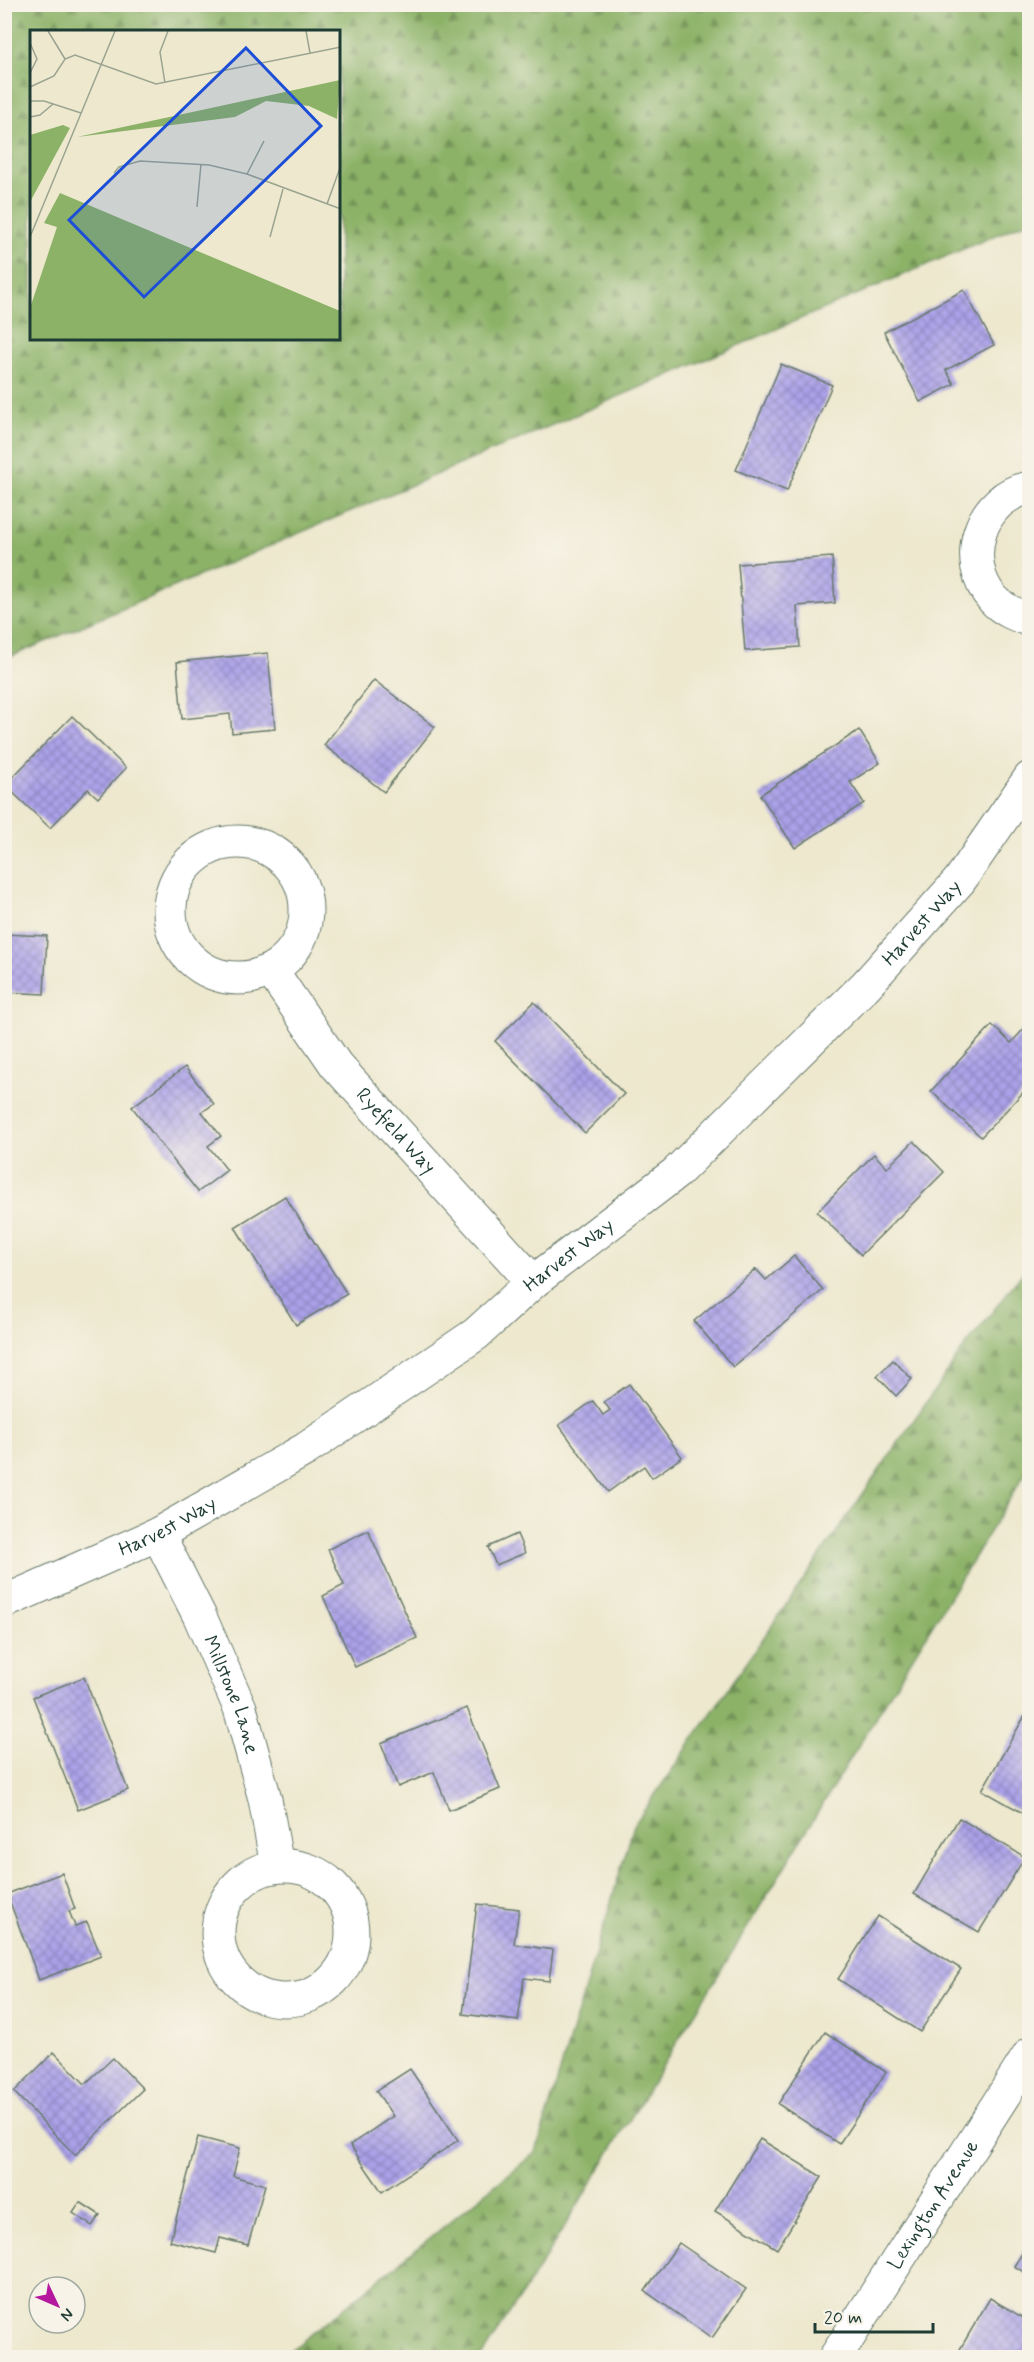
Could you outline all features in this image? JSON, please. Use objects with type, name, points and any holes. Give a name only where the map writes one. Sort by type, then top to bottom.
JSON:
[{"type":"street","points":[[1029,488],[1020,489],[1001,501],[986,517],[978,537],[976,560],[981,580],[993,599],[1010,613],[1029,620]]},
{"type":"street","name":"Harvest Way","points":[[4,1602],[158,1534],[306,1449],[476,1334],[533,1282],[676,1173],[866,985],[960,880],[1029,778]]},
{"type":"street","points":[[238,842],[260,845],[280,856],[296,872],[304,893],[306,916],[300,938],[288,957],[270,970],[249,978],[226,978],[205,971],[187,957],[174,938],[169,916],[171,893],[180,872],[196,856],[216,845],[238,842]]},
{"type":"street","name":"Ryefield Way","points":[[270,970],[336,1065],[533,1282]]},
{"type":"street","name":"Millstone Lane","points":[[158,1534],[200,1617],[240,1708],[265,1799],[277,1866]]},
{"type":"street","points":[[277,1866],[299,1867],[319,1875],[336,1888],[347,1906],[352,1927],[351,1948],[343,1968],[329,1984],[310,1996],[288,2000],[265,1998],[244,1987],[229,1970],[219,1949],[218,1926],[224,1904],[238,1885],[256,1871],[277,1866]]},
{"type":"street","name":"Lexington Avenue","points":[[836,2358],[1029,2054]]},
{"type":"green space","points":[[5,4],[1029,5],[1029,221],[5,659]]},
{"type":"green space","points":[[1029,1265],[1029,1467],[542,2263],[481,2357],[283,2357],[536,2152],[634,1825],[961,1352]]},
{"type":"building","points":[[964,290],[994,345],[946,370],[954,384],[920,402],[884,332]]},
{"type":"building","points":[[781,364],[832,385],[787,491],[736,470]]},
{"type":"building","points":[[832,557],[835,603],[797,606],[800,647],[745,651],[738,564]]},
{"type":"building","points":[[268,653],[275,729],[232,733],[230,714],[182,719],[177,662]]},
{"type":"building","points":[[374,680],[435,727],[384,792],[324,745]]},
{"type":"building","points":[[72,716],[126,768],[98,798],[88,789],[50,828],[5,785]]},
{"type":"building","points":[[859,730],[880,763],[850,782],[864,803],[795,848],[760,795]]},
{"type":"building","points":[[4,934],[47,936],[44,994],[4,992]]},
{"type":"building","points":[[534,1002],[624,1094],[585,1133],[495,1041]]},
{"type":"building","points":[[1030,1022],[1030,1085],[981,1137],[931,1091],[992,1025],[1011,1043]]},
{"type":"building","points":[[185,1067],[214,1104],[202,1112],[221,1136],[208,1146],[227,1170],[198,1192],[132,1107]]},
{"type":"building","points":[[914,1141],[944,1172],[861,1255],[817,1212],[874,1154],[887,1168]]},
{"type":"building","points":[[285,1196],[347,1294],[296,1325],[235,1227]]},
{"type":"building","points":[[794,1256],[823,1290],[733,1367],[694,1321],[756,1269],[766,1280]]},
{"type":"building","points":[[893,1360],[912,1379],[896,1396],[877,1376]]},
{"type":"building","points":[[629,1384],[682,1457],[652,1478],[644,1466],[608,1492],[559,1425],[593,1401],[603,1415],[610,1410],[604,1402]]},
{"type":"building","points":[[368,1530],[417,1638],[355,1667],[323,1596],[344,1585],[328,1549]]},
{"type":"building","points":[[517,1534],[525,1553],[496,1565],[488,1547]]},
{"type":"building","points":[[84,1677],[128,1790],[78,1810],[33,1697]]},
{"type":"building","points":[[467,1708],[500,1789],[449,1810],[434,1772],[398,1787],[381,1743]]},
{"type":"building","points":[[1026,1714],[1030,1716],[1030,1817],[982,1790]]},
{"type":"building","points":[[959,1818],[1025,1857],[979,1932],[914,1894]]},
{"type":"building","points":[[62,1873],[75,1909],[69,1911],[75,1926],[87,1922],[101,1956],[39,1980],[7,1894]]},
{"type":"building","points":[[477,1904],[519,1909],[514,1944],[553,1950],[549,1981],[524,1978],[518,2021],[463,2014]]},
{"type":"building","points":[[878,1916],[961,1969],[920,2032],[838,1979]]},
{"type":"building","points":[[825,2032],[886,2072],[839,2144],[778,2104]]},
{"type":"building","points":[[54,2052],[85,2084],[113,2058],[143,2089],[75,2155],[14,2092]]},
{"type":"building","points":[[410,2069],[458,2140],[382,2192],[350,2145],[393,2116],[376,2091]]},
{"type":"building","points":[[198,2137],[240,2148],[233,2176],[265,2185],[248,2245],[220,2238],[216,2253],[170,2241]]},
{"type":"building","points":[[760,2139],[822,2177],[777,2249],[715,2211]]},
{"type":"building","points":[[80,2202],[100,2215],[92,2226],[73,2213]]},
{"type":"building","points":[[1030,2241],[1030,2276],[1014,2266]]},
{"type":"building","points":[[679,2243],[746,2289],[712,2338],[645,2291]]},
{"type":"building","points":[[990,2298],[1030,2322],[1030,2358],[960,2358],[956,2356]]}]
